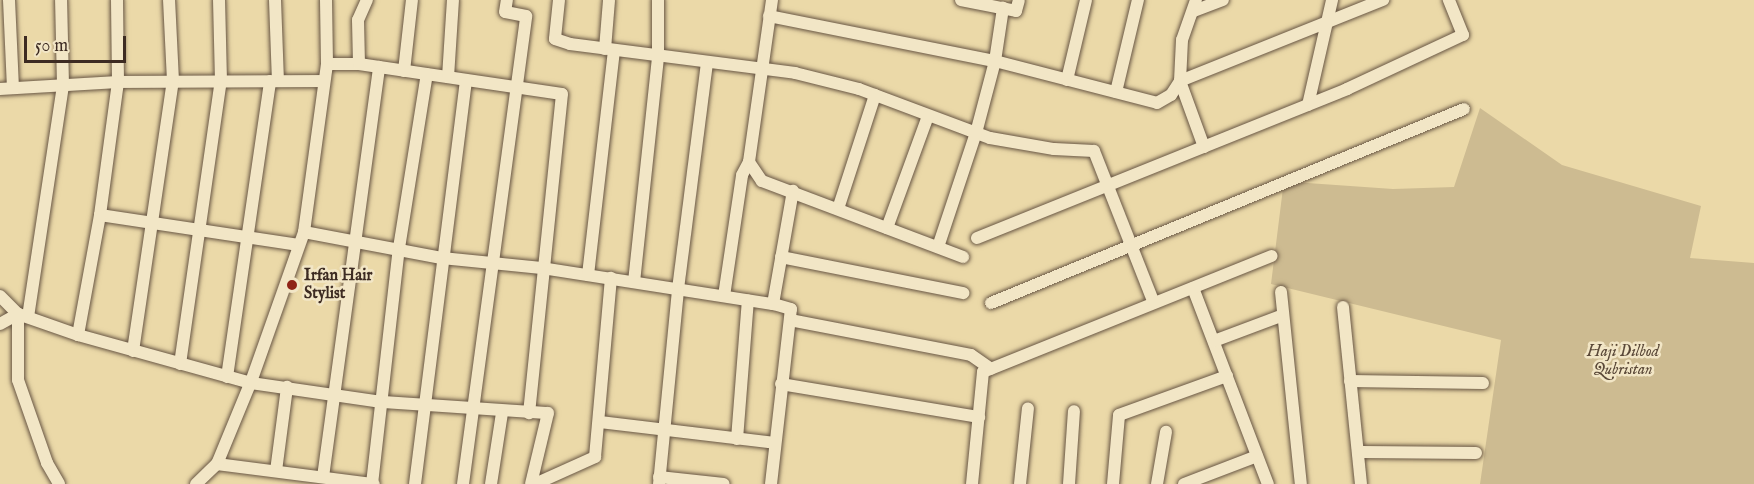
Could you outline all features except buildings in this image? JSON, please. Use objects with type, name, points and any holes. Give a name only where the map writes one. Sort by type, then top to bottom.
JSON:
[{"type":"street","points":[[9,0],[6,88],[118,82],[324,81]]},
{"type":"street","points":[[59,484],[47,463],[18,381],[23,316],[63,85],[61,0]]},
{"type":"street","points":[[78,335],[100,215],[118,82],[117,0]]},
{"type":"street","points":[[133,351],[173,81],[169,0]]},
{"type":"street","points":[[180,364],[221,81],[219,0]]},
{"type":"street","points":[[227,377],[244,238],[274,81],[275,0]]},
{"type":"street","points":[[196,484],[217,464],[251,383],[304,232],[327,64],[326,0]]},
{"type":"street","points":[[359,64],[358,20],[367,0]]},
{"type":"street","points":[[404,71],[412,0]]},
{"type":"street","points":[[448,77],[453,0]]},
{"type":"street","points":[[463,484],[513,87],[526,16],[505,12],[507,0]]},
{"type":"street","points":[[559,0],[555,39],[658,57],[795,73],[875,95],[976,133],[1054,149],[1094,151],[1154,303]]},
{"type":"street","points":[[588,275],[609,49],[609,0]]},
{"type":"street","points":[[634,282],[658,57],[658,0]]},
{"type":"street","points":[[724,296],[742,175],[748,162],[759,70],[772,0]]},
{"type":"street","points":[[961,0],[1016,11],[1019,0]]},
{"type":"street","points":[[1066,80],[1086,0]]},
{"type":"street","points":[[1116,92],[1138,0]]},
{"type":"street","points":[[1204,147],[1180,81],[1182,40],[1195,5],[1223,0]]},
{"type":"street","points":[[1308,105],[1332,0]]},
{"type":"street","points":[[769,16],[995,61],[1157,103],[1171,95],[1180,81],[1383,0]]},
{"type":"street","points":[[977,238],[1308,105],[1463,35],[1449,0]]},
{"type":"street","points":[[938,247],[976,133],[995,61],[1003,9]]},
{"type":"street","points":[[707,63],[678,289],[659,480],[724,484]]},
{"type":"street","points":[[327,64],[359,64],[562,94],[542,268],[529,413]]},
{"type":"street","points":[[323,477],[379,67]]},
{"type":"street","points":[[217,464],[372,484],[399,248],[427,74]]},
{"type":"street","points":[[415,484],[466,80]]},
{"type":"street","points":[[838,209],[875,95]]},
{"type":"street","points":[[991,303],[1132,248],[1464,109]]},
{"type":"street","points":[[887,228],[928,116]]},
{"type":"street","points":[[748,162],[762,181],[963,257]]},
{"type":"street","points":[[773,304],[793,191]]},
{"type":"street","points":[[100,215],[299,245]]},
{"type":"street","points":[[304,232],[399,248],[442,258],[542,268],[611,278],[773,304],[791,309],[771,484]]},
{"type":"street","points":[[972,484],[983,372],[1272,256]]},
{"type":"street","points":[[781,257],[963,293]]},
{"type":"street","points":[[533,484],[595,457],[600,423],[611,278]]},
{"type":"street","points":[[1193,288],[1268,484]]},
{"type":"street","points":[[1281,292],[1281,316],[1301,484]]},
{"type":"street","points":[[0,296],[23,316],[78,335],[251,383],[382,402],[424,404],[502,413],[548,413],[533,484]]},
{"type":"street","points":[[737,439],[748,300]]},
{"type":"street","points":[[1343,307],[1350,381],[1361,452],[1361,484]]},
{"type":"street","points":[[0,324],[23,316]]},
{"type":"street","points":[[1214,341],[1281,316]]},
{"type":"street","points":[[790,320],[971,355],[991,369]]},
{"type":"street","points":[[1113,484],[1119,415],[1227,376]]},
{"type":"street","points":[[1350,381],[1483,383]]},
{"type":"street","points":[[782,384],[979,417]]},
{"type":"street","points":[[276,471],[287,387]]},
{"type":"street","points":[[1020,484],[1028,408]]},
{"type":"street","points":[[1069,484],[1074,411]]},
{"type":"street","points":[[491,484],[502,413]]},
{"type":"street","points":[[600,423],[775,443]]},
{"type":"street","points":[[1157,484],[1166,432]]},
{"type":"street","points":[[1361,452],[1476,453]]},
{"type":"street","points":[[1184,484],[1199,481],[1257,456]]},
{"type":"green space","name":"Haji Dilbod Qubristan","points":[[1480,108],[1562,165],[1701,206],[1690,258],[1754,263],[1754,484],[1480,484],[1501,340],[1271,284],[1283,188],[1293,182],[1393,189],[1454,187]]},
{"type":"place","name":"Irfan Hair Stylist","points":[[292,285]]}]
